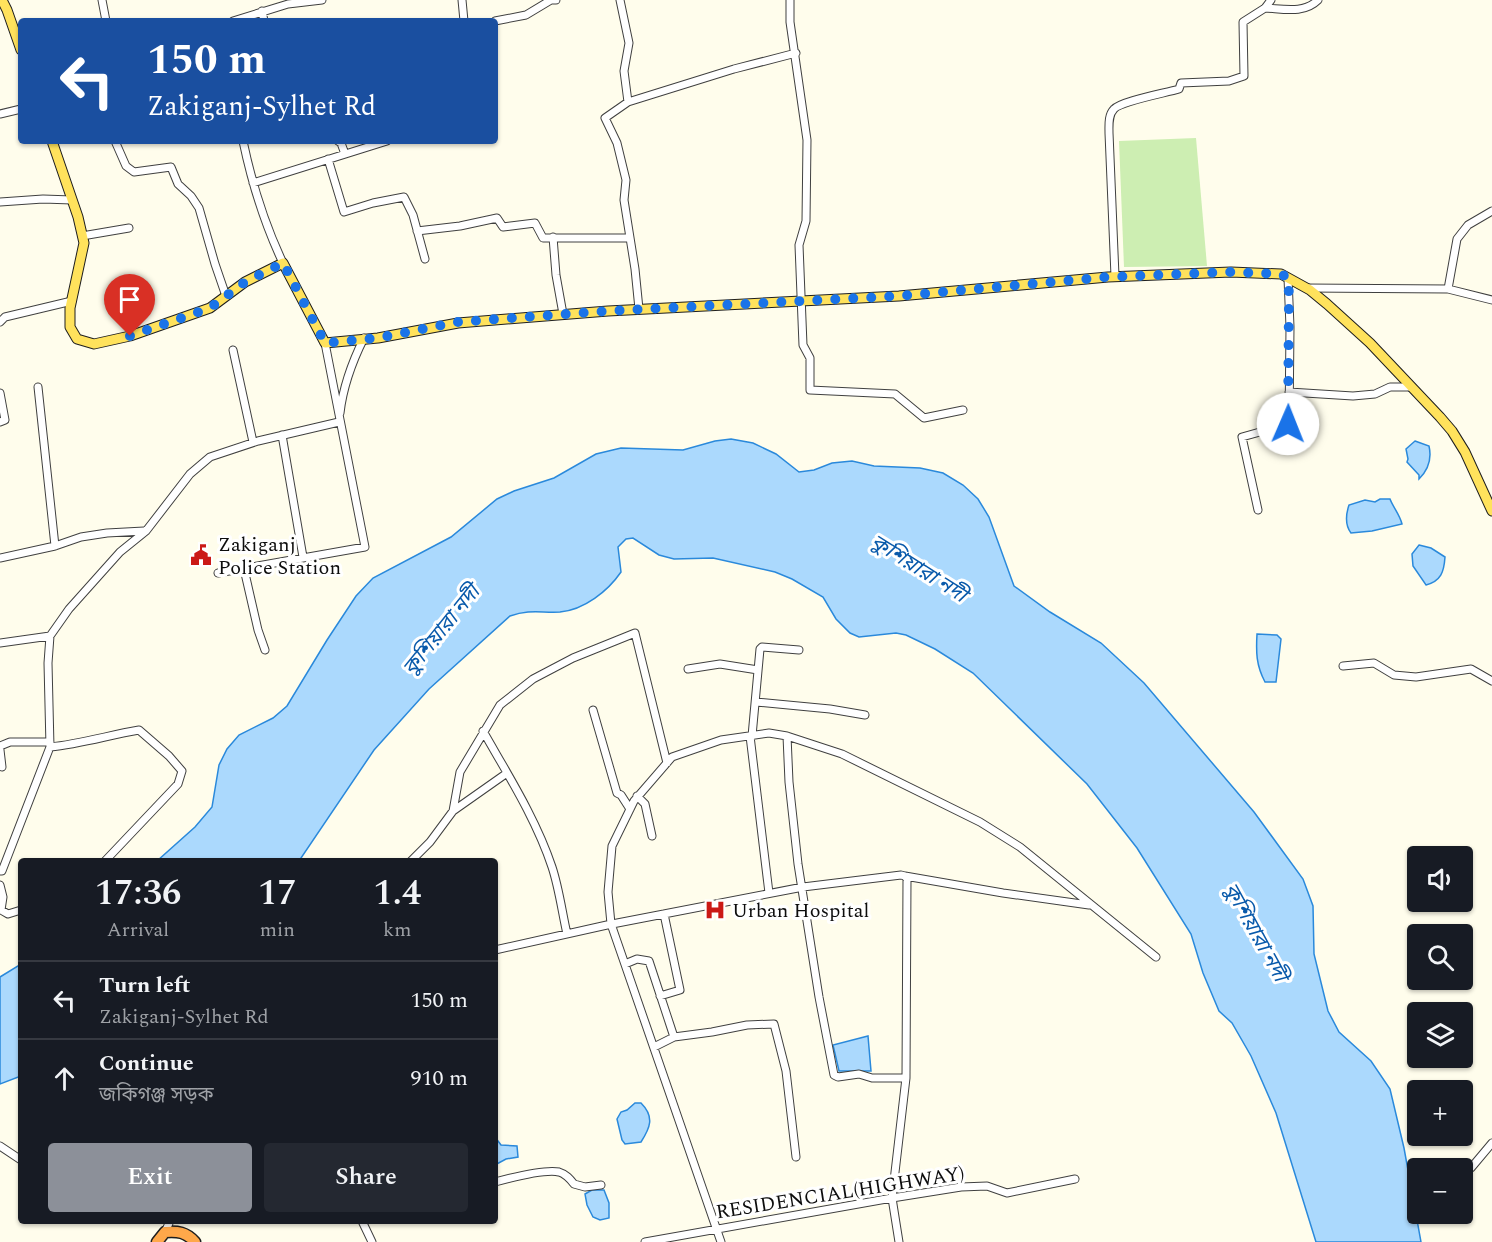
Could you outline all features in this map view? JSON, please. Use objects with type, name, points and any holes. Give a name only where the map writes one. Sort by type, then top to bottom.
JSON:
[{"type":"highway","points":[[157,1242],[165,1232],[179,1232],[195,1242]]},
{"type":"main road","points":[[2,0],[8,10],[18,41]]},
{"type":"main road","points":[[53,144],[84,243],[72,301],[70,327],[77,339],[94,344],[130,336],[210,308],[245,282],[283,263],[325,343],[378,338],[458,322],[564,314],[899,296],[1115,276],[1231,272],[1281,274],[1306,288],[1370,343],[1452,431],[1465,452],[1492,511]]},
{"type":"street","points":[[102,0],[105,18]]},
{"type":"street","points":[[243,18],[262,12],[276,3],[322,0]]},
{"type":"street","points":[[462,0],[464,18]]},
{"type":"street","points":[[498,20],[526,15],[551,0],[556,0]]},
{"type":"street","points":[[620,0],[629,43],[624,71],[628,102]]},
{"type":"street","points":[[790,0],[790,22],[807,140],[806,221],[799,245],[803,345],[810,358],[810,390],[895,394],[924,418],[963,410]]},
{"type":"street","points":[[1115,276],[1109,117],[1114,109],[1125,103],[1179,90],[1181,83],[1229,81],[1244,76],[1243,22],[1265,8],[1271,0]]},
{"type":"street","points":[[1265,8],[1299,10],[1318,0]]},
{"type":"street","points":[[262,12],[263,18]]},
{"type":"street","points":[[639,309],[624,200],[626,180],[617,143],[605,118],[628,102],[734,69],[796,53]]},
{"type":"street","points":[[0,114],[18,110]]},
{"type":"street","points":[[116,144],[126,166],[134,172],[171,167],[178,184],[191,196],[199,208],[214,264],[226,296]]},
{"type":"street","points":[[244,144],[269,233],[283,263]]},
{"type":"street","points":[[341,144],[345,154]]},
{"type":"street","points":[[253,183],[377,144]]},
{"type":"street","points":[[328,159],[344,212],[404,197],[412,214],[425,259]]},
{"type":"street","points":[[0,202],[42,199],[72,200]]},
{"type":"street","points":[[1448,289],[1456,239],[1468,225],[1492,211]]},
{"type":"street","points":[[417,231],[460,226],[497,218],[503,227],[535,223],[543,238],[630,238]]},
{"type":"street","points":[[82,236],[129,228]]},
{"type":"street","points":[[553,237],[556,275],[564,314]]},
{"type":"street","points":[[1258,510],[1242,437],[1288,424],[1288,278]]},
{"type":"street","points":[[1306,288],[1448,289],[1492,300]]},
{"type":"street","points":[[0,322],[5,318],[72,301]]},
{"type":"street","points":[[339,422],[344,390],[364,338]]},
{"type":"street","points":[[218,573],[365,547],[325,343]]},
{"type":"street","points":[[233,350],[253,442]]},
{"type":"street","points":[[38,387],[55,546]]},
{"type":"street","points":[[1289,392],[1353,396],[1375,394],[1390,387],[1411,387]]},
{"type":"street","points":[[0,393],[5,420],[0,422]]},
{"type":"street","points":[[1,873],[50,744],[48,663],[50,636],[69,609],[120,552],[146,531],[190,474],[210,457],[253,442],[339,422]]},
{"type":"street","points":[[282,435],[303,557]]},
{"type":"street","points":[[0,558],[90,536],[146,531]]},
{"type":"street","points":[[244,569],[265,650]]},
{"type":"street","points":[[453,811],[460,772],[500,705],[533,679],[573,658],[636,633],[667,763]]},
{"type":"street","points":[[0,643],[50,636]]},
{"type":"street","points":[[769,893],[751,736],[756,702],[758,655],[762,647],[799,650]]},
{"type":"street","points":[[1343,666],[1374,663],[1394,675],[1416,677],[1471,669],[1492,681]]},
{"type":"street","points":[[688,669],[720,664],[758,670]]},
{"type":"street","points":[[756,702],[830,708],[865,715]]},
{"type":"street","points":[[593,710],[617,793],[621,795],[630,809]]},
{"type":"street","points":[[2,766],[0,748],[10,742],[80,743],[139,730],[169,756],[182,771],[178,784],[108,858]]},
{"type":"street","points":[[483,731],[507,773],[549,860],[567,934]]},
{"type":"street","points":[[721,1242],[611,924],[608,892],[612,846],[638,796],[672,757],[721,740],[769,733],[786,736],[842,754],[980,822],[1020,847],[1156,957]]},
{"type":"street","points":[[786,736],[794,835],[813,966],[834,1075],[838,1077],[858,1074],[872,1078],[906,1078]]},
{"type":"street","points":[[414,858],[430,842],[453,811],[507,773]]},
{"type":"street","points":[[638,796],[645,804],[652,836]]},
{"type":"street","points":[[498,949],[611,924],[803,886],[901,875],[1089,905]]},
{"type":"street","points":[[899,1242],[892,1198],[906,1078],[907,879],[905,876]]},
{"type":"street","points":[[0,885],[3,897],[1,910],[8,914],[18,911]]},
{"type":"street","points":[[660,996],[680,990],[664,914]]},
{"type":"street","points":[[625,964],[637,959],[649,961],[674,1037]]},
{"type":"street","points":[[654,1047],[674,1037],[747,1025],[774,1024],[786,1071],[796,1157]]},
{"type":"street","points":[[1473,1166],[1492,1143]]},
{"type":"street","points":[[0,1146],[18,1158]]},
{"type":"street","points":[[498,1181],[531,1174],[558,1172],[568,1177],[574,1184],[601,1185]]},
{"type":"street","name":"RESIDENCIAL(HIGHWAY)","points":[[645,1242],[892,1198],[979,1186],[987,1186],[1007,1193],[1075,1179]]},
{"type":"street","points":[[165,1232],[169,1224]]},
{"type":"street","points":[[363,1224],[372,1242]]},
{"type":"green space","points":[[1196,138],[1207,266],[1124,267],[1119,141]]},
{"type":"water","name":"কুশিয়ারা নদী","points":[[731,439],[753,443],[776,454],[799,472],[814,470],[832,463],[852,461],[874,466],[920,468],[943,473],[963,485],[978,499],[989,517],[1014,586],[1050,612],[1101,643],[1144,683],[1254,812],[1303,879],[1313,906],[1314,954],[1328,1011],[1339,1032],[1371,1061],[1390,1089],[1407,1165],[1407,1224],[1418,1224],[1421,1242],[1316,1242],[1276,1113],[1251,1056],[1232,1023],[1219,1011],[1203,973],[1191,934],[1137,848],[1087,784],[973,673],[935,649],[906,635],[896,633],[859,637],[850,633],[836,619],[823,597],[775,572],[713,558],[674,559],[659,555],[633,538],[626,539],[618,547],[621,572],[595,598],[578,608],[560,612],[530,612],[510,616],[429,689],[374,750],[301,858],[160,858],[195,827],[212,807],[219,765],[227,749],[239,735],[273,718],[287,706],[356,596],[373,578],[451,537],[497,499],[554,478],[596,454],[621,448],[683,450]]},
{"type":"water","points":[[1415,441],[1429,446],[1430,451],[1425,472],[1419,479],[1419,475],[1407,462],[1406,449]]},
{"type":"water","points":[[1380,499],[1390,499],[1402,524],[1351,533],[1347,519],[1349,505],[1365,500],[1375,502]]},
{"type":"water","points":[[1419,545],[1431,548],[1445,557],[1441,575],[1426,585],[1413,566],[1412,554]]},
{"type":"water","points":[[1257,634],[1277,635],[1281,639],[1276,682],[1265,682],[1262,676],[1257,658]]},
{"type":"water","points":[[18,966],[18,1077],[0,1084],[0,977]]},
{"type":"water","points":[[868,1036],[871,1071],[839,1071],[833,1045]]},
{"type":"water","points":[[635,1103],[641,1103],[648,1113],[649,1127],[641,1142],[625,1144],[617,1119],[621,1112]]},
{"type":"water","points":[[498,1141],[501,1145],[517,1146],[518,1157],[498,1163]]},
{"type":"water","points":[[592,1190],[604,1190],[609,1203],[609,1218],[600,1220],[593,1217],[585,1194]]},
{"type":"place","name":"Zakiganj Police Station","points":[[201,555]]},
{"type":"place","name":"Urban Hospital","points":[[715,910]]},
{"type":"route","points":[[130,336],[210,308],[245,282],[283,263],[325,343],[378,338],[458,322],[608,311],[899,296],[1108,277],[1231,272],[1281,274],[1288,278],[1289,295],[1288,424]]}]
